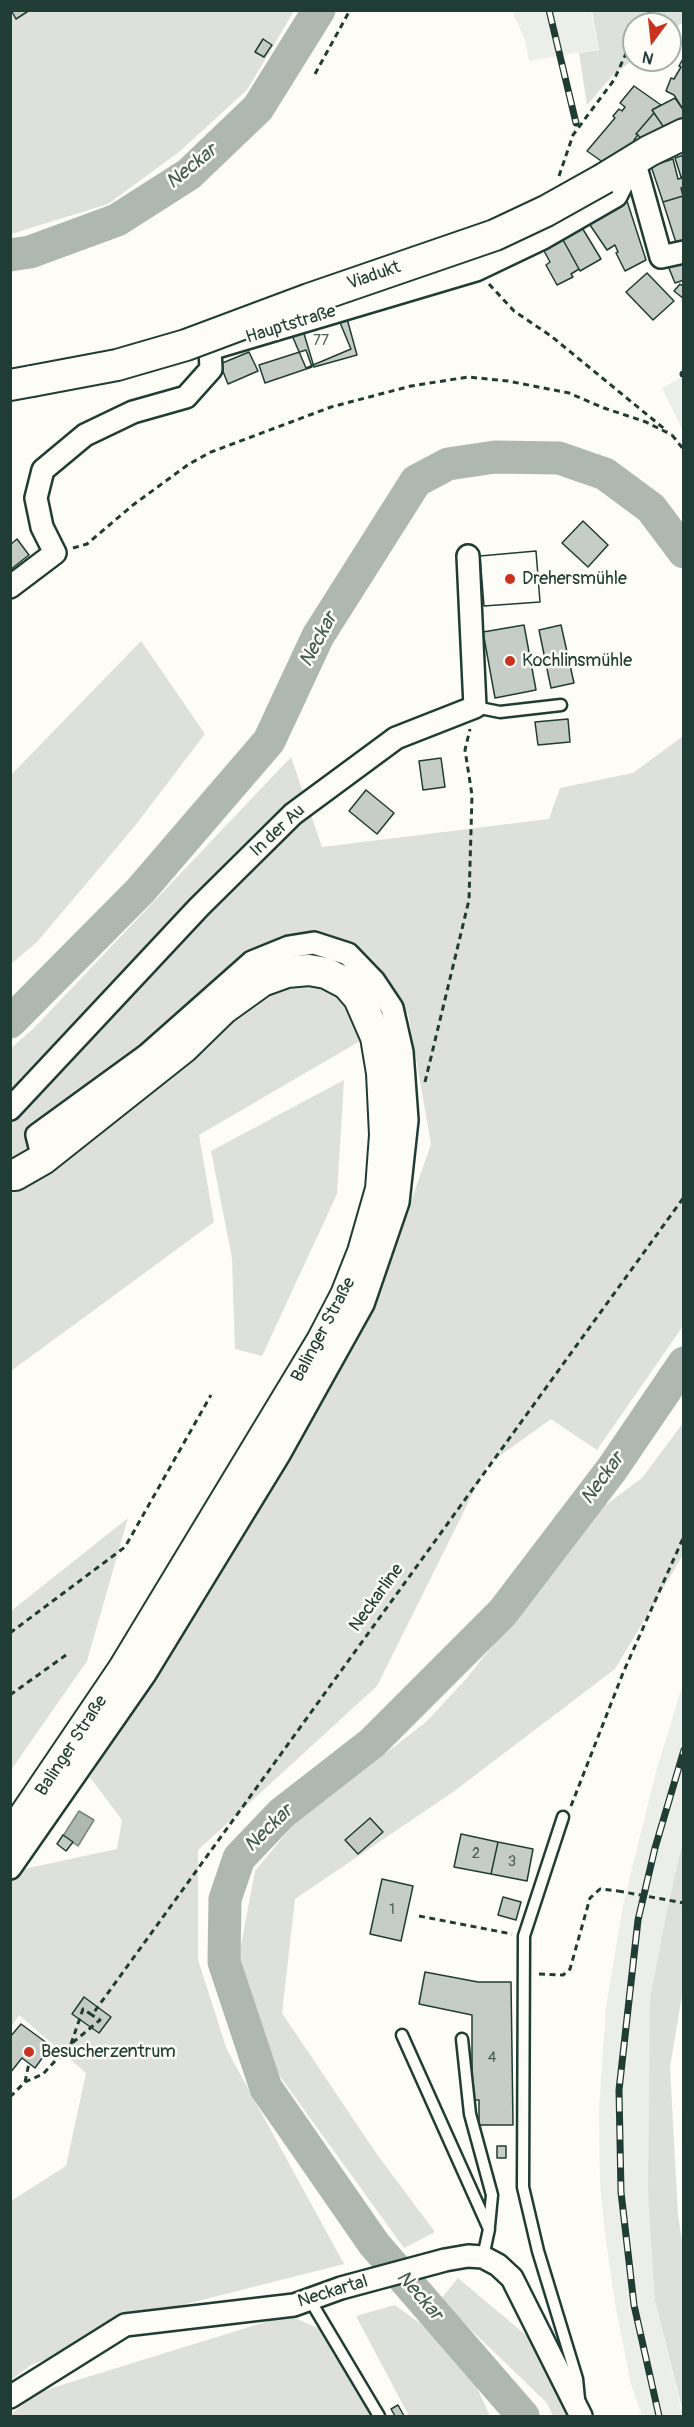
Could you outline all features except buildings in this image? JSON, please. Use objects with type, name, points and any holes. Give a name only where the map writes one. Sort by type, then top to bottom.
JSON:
[{"type":"main road","points":[[634,160],[675,137],[684,135]]},
{"type":"main road","name":"Viadukt","points":[[21,383],[117,365],[186,345],[309,299],[495,235],[546,211],[634,160]]},
{"type":"main road","name":"Balinger Straße","points":[[10,1175],[15,1175],[43,1159],[183,1048],[223,1009],[262,981],[287,972],[309,970],[326,973],[347,984],[359,998],[376,1037],[382,1073],[385,1135],[381,1189],[363,1252],[346,1295],[322,1341],[123,1670],[10,1837]]},
{"type":"street","points":[[634,160],[661,257],[684,252]]},
{"type":"street","name":"Hauptstraße","points":[[55,553],[42,527],[36,498],[43,470],[85,435],[133,412],[186,397],[211,369],[210,349],[476,270],[543,238],[616,196],[634,160]]},
{"type":"street","points":[[10,586],[55,553]]},
{"type":"street","points":[[468,556],[475,707]]},
{"type":"street","name":"In der Au","points":[[10,1108],[199,907],[293,814],[396,738],[475,707]]},
{"type":"street","points":[[10,1868],[145,1674],[280,1454],[363,1304],[398,1202],[407,1120],[402,1052],[392,1008],[374,981],[348,954],[314,943],[289,947],[252,962],[147,1055],[37,1135],[43,1159]]},
{"type":"street","points":[[483,2256],[498,2265],[512,2278],[581,2416]]},
{"type":"street","name":"Neckartal","points":[[10,2397],[125,2325],[294,2305],[341,2288],[445,2260],[483,2256]]},
{"type":"lane","points":[[475,707],[500,712],[561,705]]},
{"type":"lane","points":[[563,1817],[524,1936],[523,2187],[538,2251],[577,2379],[581,2416]]},
{"type":"lane","points":[[402,2035],[489,2229]]},
{"type":"lane","points":[[462,2039],[470,2114],[492,2196],[489,2229],[483,2256]]},
{"type":"lane","points":[[310,2300],[379,2416]]},
{"type":"path","points":[[315,74],[350,10]]},
{"type":"path","points":[[555,181],[560,174],[573,135],[614,80],[622,62]]},
{"type":"path","points":[[476,270],[514,311],[551,336],[672,435],[684,450]]},
{"type":"path","points":[[55,553],[87,544],[133,505],[189,464],[211,452],[332,407],[411,386],[468,377],[518,383],[569,393],[646,422],[672,435]]},
{"type":"path","points":[[424,1085],[469,900],[471,795],[465,750],[475,707]]},
{"type":"path","name":"Neckarline","points":[[92,2015],[684,1197]]},
{"type":"path","points":[[10,1633],[125,1547],[211,1395]]},
{"type":"path","points":[[563,1817],[571,1807],[623,1673],[684,1536]]},
{"type":"path","points":[[10,1695],[66,1655]]},
{"type":"path","points":[[524,1974],[563,1975],[570,1969],[590,1898],[600,1889],[684,1903]]},
{"type":"path","points":[[419,1916],[524,1936]]},
{"type":"path","name":"Neckarline","points":[[10,2097],[25,2082],[43,2074],[64,2053],[70,2044],[83,2009],[100,2020],[70,2044]]},
{"type":"path","points":[[25,2082],[29,2063]]},
{"type":"shaded area","points":[[11,11],[294,11],[247,90],[179,152],[108,204],[11,234]]},
{"type":"shaded area","points":[[512,11],[591,11],[598,49],[529,61],[525,40]]},
{"type":"shaded area","points":[[592,11],[683,11],[684,21],[682,23],[682,12],[622,12],[622,68],[612,76],[587,105],[579,53],[599,50]]},
{"type":"shaded area","points":[[683,377],[683,431],[662,388]]},
{"type":"shaded area","points":[[141,641],[205,734],[134,827],[37,942],[11,964],[11,775]]},
{"type":"shaded area","points":[[683,736],[683,1326],[597,1450],[551,1419],[487,1465],[377,1686],[198,1850],[198,1960],[227,2050],[344,2264],[182,2305],[31,2365],[11,2380],[11,2201],[66,2166],[86,2073],[19,2015],[11,2027],[11,1880],[19,1870],[117,1849],[122,1820],[90,1777],[168,1655],[375,1304],[431,1144],[408,1013],[199,1135],[214,1222],[11,1371],[11,1048],[34,1028],[291,757],[322,847],[549,819],[560,788],[633,773]]},
{"type":"shaded area","points":[[344,1080],[337,1194],[262,1356],[235,1349],[232,1258],[211,1151]]},
{"type":"shaded area","points":[[683,1423],[683,1555],[615,1669],[453,1792],[295,1899],[282,2013],[376,2153],[435,2232],[404,2248],[274,2068],[238,1961],[255,1871],[293,1825],[426,1722],[466,1679],[603,1507],[642,1478]]},
{"type":"shaded area","points":[[128,1518],[87,1661],[11,1770],[11,1611]]},
{"type":"shaded area","points":[[683,1684],[683,1840],[680,1852],[655,2301],[683,2416],[642,2416],[631,2384],[615,2303],[606,2241],[600,2184],[599,2109],[606,2007],[623,1905],[657,1768]]},
{"type":"shaded area","points":[[79,1811],[94,1820],[78,1846],[63,1836]]},
{"type":"shaded area","points":[[683,1840],[683,1989],[670,2067],[678,2216],[684,2252],[683,2412],[655,2301],[648,2192],[650,1999]]},
{"type":"shaded area","points":[[458,2278],[540,2347],[571,2416],[553,2416],[547,2403],[440,2300]]},
{"type":"shaded area","points":[[395,2305],[461,2353],[490,2416],[409,2416],[356,2316]]},
{"type":"shaded area","points":[[288,2315],[318,2328],[372,2416],[11,2416],[39,2392]]},
{"type":"waterway","name":"Neckar","points":[[10,255],[30,252],[117,220],[189,174],[258,108],[319,10]]},
{"type":"waterway","name":"Neckar","points":[[10,1022],[140,891],[269,741],[318,636],[416,481],[448,464],[495,457],[559,458],[605,474],[651,508],[684,552]]},
{"type":"waterway","name":"Neckar","points":[[523,2416],[374,2244],[266,2088],[224,1962],[225,1899],[239,1858],[282,1813],[372,1743],[503,1612],[612,1469],[684,1363]]},
{"type":"railway","points":[[549,10],[576,123]]},
{"type":"railway","points":[[659,2416],[634,2305],[621,2192],[619,2090],[638,1920],[655,1848],[684,1750]]},
{"type":"place","name":"Drehersmühle","points":[[510,579]]},
{"type":"place","name":"Kochlinsmühle","points":[[510,661]]},
{"type":"place","name":"Besucherzentrum","points":[[29,2052]]}]
